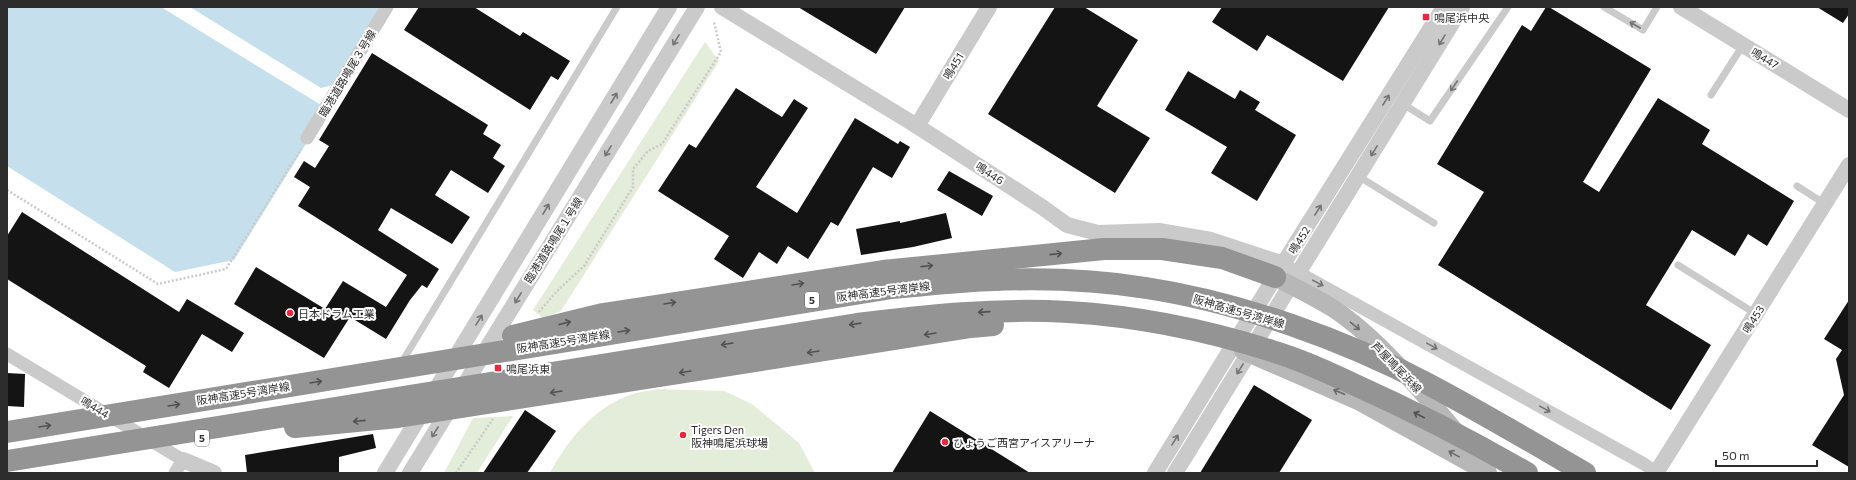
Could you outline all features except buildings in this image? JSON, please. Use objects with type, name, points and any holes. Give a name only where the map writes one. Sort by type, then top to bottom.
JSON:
[{"type":"highway","name":"5","points":[[351,376],[603,314],[883,271],[1104,249],[1162,249],[1222,258],[1287,275]]},
{"type":"highway","name":"阪神高速5号湾岸線","points":[[7,432],[892,288],[996,280],[1067,280],[1153,289],[1218,302],[1286,324],[1362,353],[1427,384],[1585,473]]},
{"type":"highway","name":"5","points":[[7,461],[842,326],[928,315],[1000,311],[1068,312],[1137,319],[1203,331],[1274,351],[1398,404],[1527,473]]},
{"type":"highway","name":"5","points":[[7,461],[52,459],[259,431],[398,417],[971,327],[1033,322],[1094,324],[1241,350]]},
{"type":"main road","name":"芦屋鳴尾浜線","points":[[1287,275],[1360,330],[1402,370],[1460,436],[1505,473]]},
{"type":"main road","points":[[1241,350],[1358,401],[1488,473]]},
{"type":"street","name":"臨港道路鳴尾３号線","points":[[307,138],[387,7]]},
{"type":"street","name":"臨港道路鳴尾１号線","points":[[385,473],[669,7]]},
{"type":"street","name":"臨港道路鳴尾１号線","points":[[410,473],[696,7]]},
{"type":"street","name":"鳴446","points":[[722,7],[917,126],[1042,207],[1067,225],[1098,233],[1159,231],[1211,240],[1287,275]]},
{"type":"street","name":"鳴451","points":[[917,126],[989,7]]},
{"type":"street","name":"鳴452","points":[[1175,473],[1241,350],[1287,275],[1444,7]]},
{"type":"street","name":"鳴452","points":[[1287,275],[1358,176],[1462,7]]},
{"type":"street","name":"鳴447","points":[[1681,7],[1849,110]]},
{"type":"street","name":"鳴453","points":[[1656,473],[1849,165]]},
{"type":"street","points":[[1287,275],[1637,461],[1656,473]]},
{"type":"street","name":"鳴452","points":[[1155,473],[1241,350]]},
{"type":"street","name":"鳴444","points":[[7,354],[179,466],[214,473]]},
{"type":"lane","points":[[405,358],[618,7]]},
{"type":"lane","points":[[1403,104],[1430,121],[1508,7]]},
{"type":"lane","points":[[1604,7],[1643,30],[1657,7]]},
{"type":"lane","points":[[1711,95],[1743,45]]},
{"type":"lane","points":[[1358,176],[1434,222]]},
{"type":"lane","points":[[1797,186],[1825,204]]},
{"type":"lane","points":[[1678,265],[1756,314]]},
{"type":"path","points":[[536,316],[556,292],[584,266],[633,187],[633,169],[648,150],[662,144],[721,52],[714,22]]},
{"type":"path","points":[[7,190],[158,284],[226,269],[307,138]]},
{"type":"path","points":[[456,473],[493,421],[493,414]]},
{"type":"green space","points":[[705,42],[719,61],[561,311],[543,318],[533,310]]},
{"type":"green space","name":"Tigers Den 阪神鳴尾浜球場","points":[[658,389],[724,391],[752,404],[799,443],[815,473],[550,473],[564,449],[582,427],[603,409],[627,396]]},
{"type":"green space","points":[[513,416],[477,473],[444,473],[473,418]]},
{"type":"water","points":[[7,7],[161,7],[321,105],[314,131],[234,260],[175,272],[7,166]]},
{"type":"water","points":[[190,7],[380,7],[333,85],[321,88]]},
{"type":"place","name":"鳴尾浜中央","points":[[1426,17]]},
{"type":"place","name":"日本ドラム工業","points":[[290,313]]},
{"type":"place","name":"鳴尾浜東","points":[[498,368]]},
{"type":"place","name":"Tigers Den 阪神鳴尾浜球場","points":[[683,435]]},
{"type":"place","name":"ひょうご西宮アイスアリーナ","points":[[945,442]]}]
